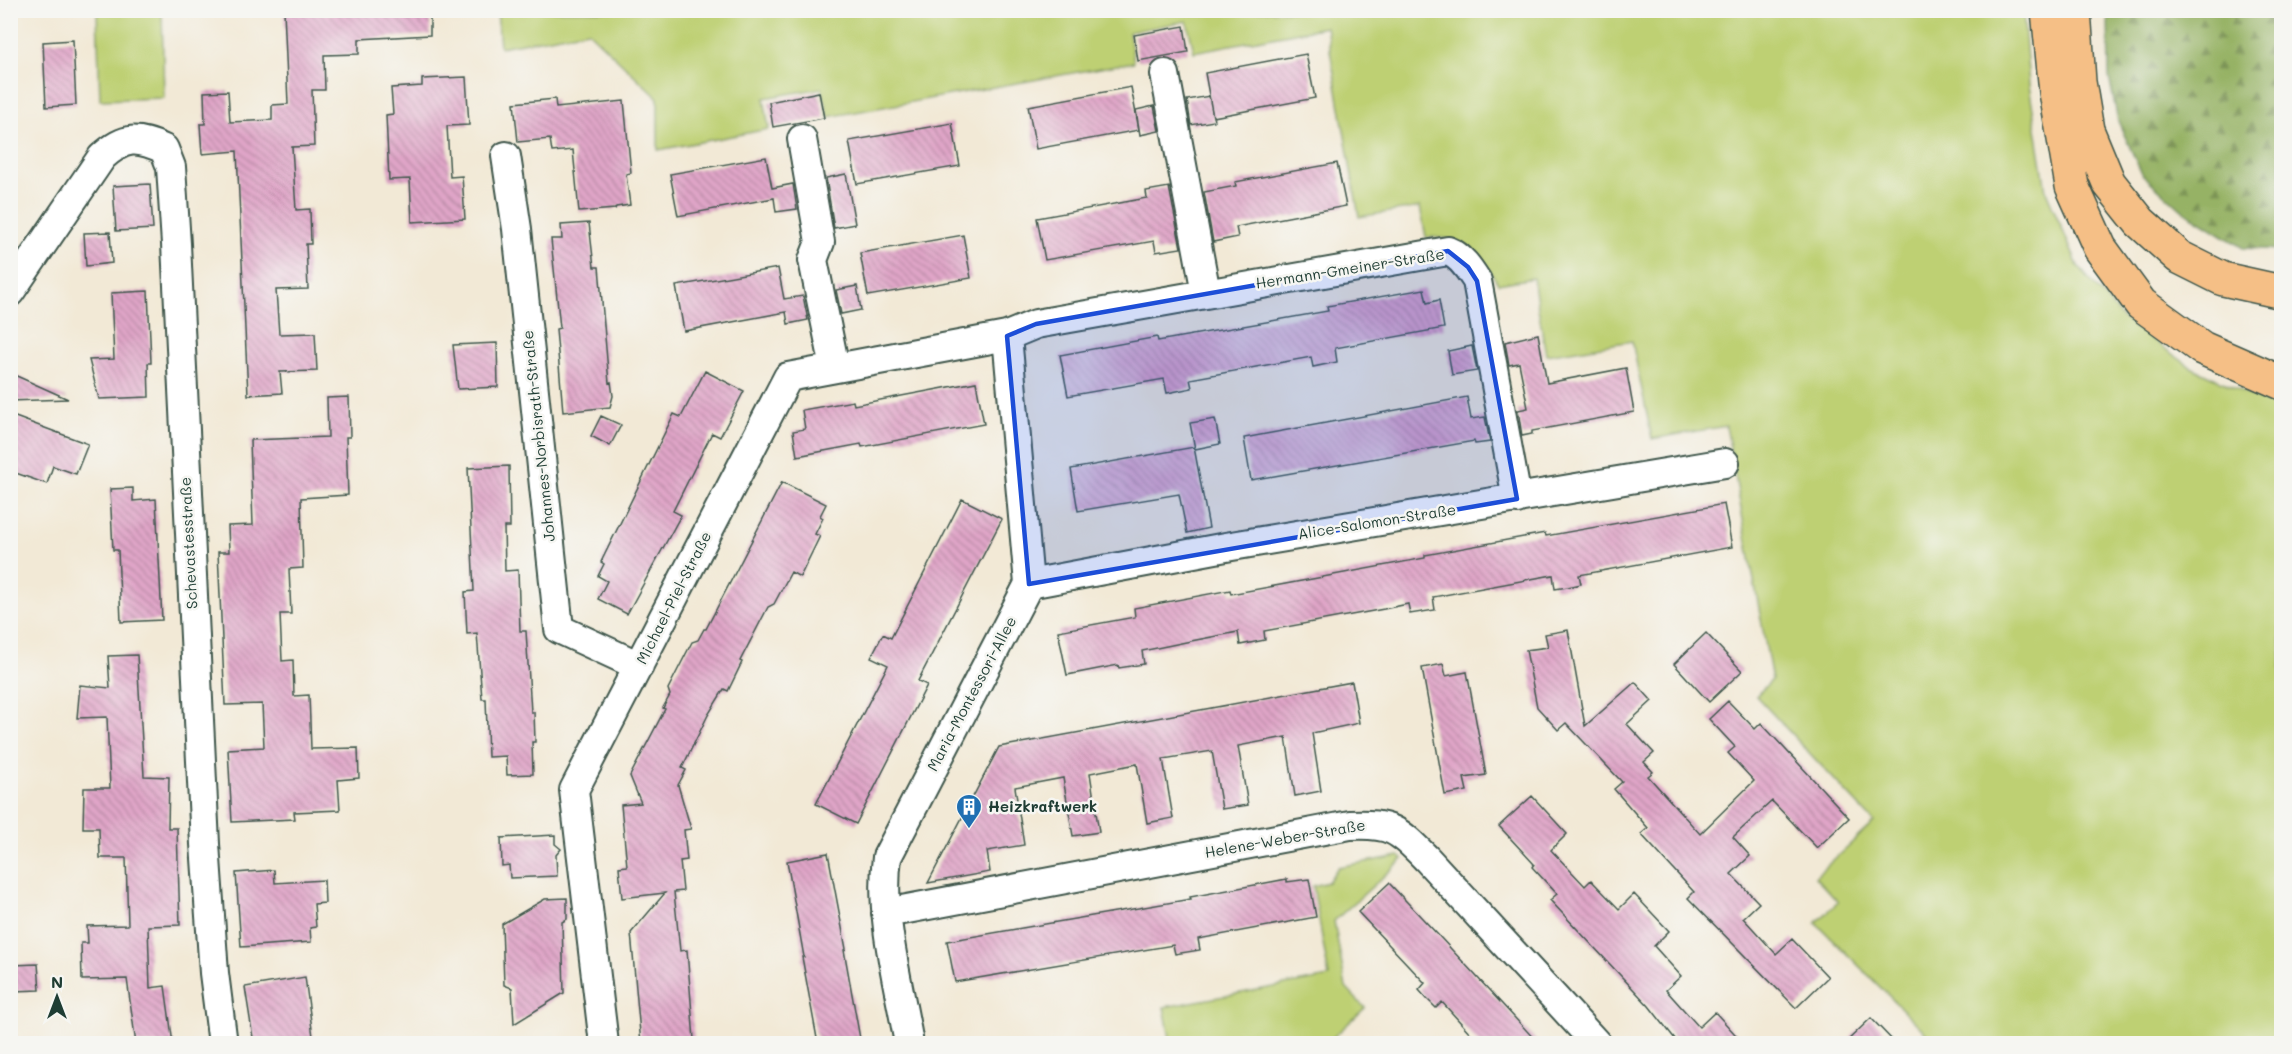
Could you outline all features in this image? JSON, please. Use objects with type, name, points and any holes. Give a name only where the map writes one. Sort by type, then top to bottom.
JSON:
[{"type":"highway","points":[[2048,10],[2056,92],[2072,186],[2100,249],[2141,304],[2202,348],[2282,384]]},
{"type":"highway","points":[[2074,10],[2079,82],[2088,130],[2109,183],[2140,222],[2179,256],[2223,279],[2282,292]]},
{"type":"street","points":[[1165,74],[1206,293]]},
{"type":"street","name":"Schevastesstraße","points":[[10,292],[102,157],[115,145],[132,139],[148,141],[164,149],[171,167],[205,844],[214,973],[223,1044]]},
{"type":"street","points":[[802,139],[820,242],[813,260],[835,368]]},
{"type":"street","name":"Johannes-Norbisrath-Straße","points":[[506,156],[518,229],[559,628],[639,666]]},
{"type":"street","name":"Hermann-Gmeiner-Straße","points":[[1007,336],[1036,324],[1448,251],[1453,252],[1468,267],[1477,281],[1517,499]]},
{"type":"street","points":[[1007,336],[1029,584]]},
{"type":"street","name":"Michael-Piel-Straße","points":[[604,1044],[574,790],[788,377],[1007,336]]},
{"type":"street","name":"Alice-Salomon-Straße","points":[[1029,584],[1226,547],[1725,463]]},
{"type":"street","name":"Maria-Montessori-Allee","points":[[909,1044],[886,913],[887,857],[1029,584]]},
{"type":"street","name":"Helene-Weber-Straße","points":[[886,913],[1350,825],[1377,824],[1400,832],[1427,859],[1597,1044]]},
{"type":"highlighted area","points":[[1448,251],[1468,267],[1477,281],[1517,499],[1029,584],[1007,336],[1036,324]]},
{"type":"green space","points":[[97,11],[162,11],[164,98],[100,100]]},
{"type":"green space","points":[[497,11],[2023,11],[2029,85],[2046,191],[2078,266],[2123,319],[2191,367],[2265,402],[2281,407],[2281,1043],[1936,1043],[1816,923],[1838,902],[1815,877],[1874,822],[1756,696],[1772,680],[1726,426],[1652,439],[1632,341],[1546,355],[1533,278],[1498,284],[1484,262],[1470,248],[1451,240],[1426,237],[1420,207],[1359,217],[1326,27],[1194,52],[1187,21],[1129,32],[1134,62],[828,117],[822,88],[764,98],[769,129],[658,150],[658,98],[588,31],[500,47]]},
{"type":"green space","points":[[2108,11],[2281,11],[2281,250],[2243,248],[2182,210],[2142,174],[2118,121],[2109,77]]},
{"type":"green space","points":[[1399,856],[1403,859],[1334,921],[1346,988],[1365,1008],[1327,1043],[1171,1043],[1164,1007],[1329,977],[1313,886],[1328,882],[1338,867]]},
{"type":"building","points":[[284,10],[322,10],[322,14],[374,11],[374,15],[430,13],[430,35],[359,39],[359,54],[324,55],[325,90],[312,90],[314,146],[292,147],[296,210],[310,209],[311,244],[306,244],[308,289],[276,290],[279,334],[315,333],[317,371],[280,372],[282,393],[248,395],[237,151],[202,154],[200,124],[205,124],[204,92],[228,91],[230,122],[272,120],[272,105],[288,104]]},
{"type":"building","points":[[1184,26],[1188,52],[1138,61],[1134,35]]},
{"type":"building","points":[[73,40],[76,105],[46,107],[43,42]]},
{"type":"building","points":[[1306,54],[1315,98],[1213,117],[1205,73]]},
{"type":"building","points":[[466,77],[469,125],[447,126],[450,177],[462,176],[465,219],[412,222],[410,179],[389,180],[386,115],[393,114],[391,88],[422,86],[422,79]]},
{"type":"building","points":[[1131,87],[1139,130],[1036,149],[1028,106]]},
{"type":"building","points":[[819,92],[824,118],[773,127],[769,102]]},
{"type":"building","points":[[1209,96],[1214,121],[1191,125],[1187,100]]},
{"type":"building","points":[[555,99],[556,108],[624,101],[631,173],[626,174],[630,205],[615,209],[579,212],[573,150],[552,152],[550,139],[518,142],[514,103]]},
{"type":"building","points":[[1154,106],[1159,131],[1140,135],[1136,110]]},
{"type":"building","points":[[952,123],[960,166],[857,184],[849,141]]},
{"type":"building","points":[[766,157],[772,188],[793,184],[797,209],[776,212],[774,198],[678,216],[670,174]]},
{"type":"building","points":[[1337,163],[1346,206],[1236,227],[1238,237],[1213,242],[1204,192],[1236,186],[1235,182]]},
{"type":"building","points":[[846,174],[855,224],[834,228],[826,178]]},
{"type":"building","points":[[150,184],[153,229],[116,231],[113,186]]},
{"type":"building","points":[[1169,187],[1181,248],[1156,252],[1154,241],[1045,260],[1037,218],[1147,198],[1146,191]]},
{"type":"building","points":[[589,223],[594,267],[599,267],[609,383],[611,382],[613,396],[610,407],[563,412],[556,329],[560,328],[551,239],[562,239],[561,225]]},
{"type":"building","points":[[110,232],[112,263],[86,266],[84,233]]},
{"type":"building","points":[[963,235],[971,278],[868,296],[860,253]]},
{"type":"building","points":[[778,268],[784,299],[803,296],[808,320],[788,324],[786,312],[684,331],[676,286]]},
{"type":"building","points":[[857,286],[861,310],[841,314],[836,290]]},
{"type":"building","points":[[1424,289],[1427,303],[1439,300],[1444,328],[1335,348],[1337,362],[1313,367],[1311,357],[1190,379],[1192,388],[1167,393],[1164,379],[1068,396],[1060,355],[1157,337],[1158,341],[1328,311],[1327,306]]},
{"type":"building","points":[[148,291],[151,363],[148,363],[149,397],[99,399],[89,360],[114,359],[111,293]]},
{"type":"building","points":[[1538,334],[1547,383],[1626,368],[1634,412],[1532,431],[1532,434],[1522,436],[1518,410],[1528,408],[1519,363],[1509,365],[1505,342]]},
{"type":"building","points":[[497,343],[498,387],[458,389],[453,345]]},
{"type":"building","points":[[1472,346],[1477,371],[1452,375],[1448,351]]},
{"type":"building","points":[[705,371],[744,391],[720,437],[712,433],[673,511],[681,515],[627,614],[598,599],[607,581],[598,576],[604,564],[601,562],[674,414],[681,417]]},
{"type":"building","points":[[10,373],[68,399],[10,401]]},
{"type":"building","points":[[976,382],[984,424],[862,447],[861,444],[797,456],[793,431],[805,429],[802,410],[853,401],[854,405]]},
{"type":"building","points":[[349,397],[350,437],[346,437],[348,495],[301,498],[303,568],[289,569],[291,614],[280,614],[282,661],[293,660],[294,696],[309,695],[311,749],[358,748],[359,778],[338,780],[340,810],[294,812],[295,819],[232,822],[228,749],[264,747],[262,704],[225,705],[218,552],[229,552],[228,526],[253,525],[250,440],[328,437],[327,398]]},
{"type":"building","points":[[1467,397],[1471,419],[1485,417],[1490,442],[1475,444],[1474,441],[1251,480],[1244,438]]},
{"type":"building","points":[[10,415],[88,444],[76,474],[53,466],[47,484],[10,471]]},
{"type":"building","points":[[601,416],[621,425],[610,446],[591,436]]},
{"type":"building","points":[[1215,419],[1220,444],[1195,449],[1190,423]]},
{"type":"building","points":[[1194,447],[1209,528],[1187,533],[1179,494],[1078,511],[1071,469]]},
{"type":"building","points":[[509,466],[510,527],[504,527],[505,571],[518,570],[520,631],[526,631],[535,742],[532,742],[533,774],[507,775],[506,756],[488,757],[486,699],[482,699],[477,633],[467,634],[465,592],[474,591],[468,468]]},
{"type":"building","points":[[782,482],[826,504],[820,516],[823,518],[815,534],[820,536],[800,577],[791,572],[774,604],[768,607],[740,661],[742,662],[728,691],[724,689],[708,715],[682,768],[686,770],[678,785],[691,829],[684,830],[687,860],[680,861],[683,891],[674,892],[680,951],[687,950],[694,1040],[690,1040],[690,1044],[641,1044],[631,933],[665,893],[622,898],[619,867],[627,866],[621,805],[641,803],[630,776],[665,709],[663,708],[670,695],[668,689],[692,642],[698,640],[706,629]]},
{"type":"building","points":[[133,488],[133,501],[156,499],[162,620],[121,622],[118,550],[113,550],[110,489]]},
{"type":"building","points":[[962,499],[1002,519],[918,681],[927,685],[856,824],[816,804],[888,665],[871,657],[883,634],[891,638]]},
{"type":"building","points":[[1724,504],[1732,547],[1579,575],[1581,584],[1568,587],[1555,589],[1553,575],[1433,597],[1435,610],[1410,614],[1408,604],[1264,631],[1265,640],[1240,645],[1238,632],[1191,641],[1142,651],[1144,664],[1119,668],[1118,665],[1067,675],[1058,631],[1135,617],[1134,608],[1230,590],[1231,594],[1545,533],[1546,536]]},
{"type":"building","points":[[1568,630],[1585,726],[1635,682],[1652,701],[1627,724],[1654,753],[1644,762],[1653,772],[1648,776],[1700,834],[1754,781],[1728,753],[1735,747],[1709,719],[1728,701],[1755,729],[1761,723],[1849,818],[1817,848],[1772,801],[1733,837],[1750,856],[1731,874],[1759,903],[1743,918],[1776,954],[1792,939],[1828,977],[1796,1008],[1688,898],[1694,892],[1641,834],[1648,828],[1614,789],[1622,782],[1566,723],[1558,730],[1537,707],[1526,650],[1548,647],[1545,634]]},
{"type":"building","points":[[1706,633],[1742,671],[1709,702],[1674,664]]},
{"type":"building","points":[[137,655],[144,776],[169,777],[168,828],[177,828],[180,925],[148,926],[150,988],[165,986],[173,1044],[136,1044],[127,979],[82,980],[81,943],[88,943],[87,926],[128,925],[126,858],[100,858],[99,828],[83,828],[84,788],[110,788],[107,717],[77,718],[80,685],[110,688],[108,656]]},
{"type":"building","points":[[1443,664],[1446,676],[1467,672],[1486,775],[1464,778],[1467,791],[1445,795],[1422,668]]},
{"type":"building","points":[[1352,682],[1359,723],[1312,733],[1321,791],[1295,796],[1286,737],[1238,746],[1248,805],[1222,809],[1212,751],[1163,759],[1173,818],[1147,823],[1137,764],[1090,773],[1099,832],[1073,836],[1063,778],[1015,787],[1024,845],[987,851],[990,872],[928,883],[999,747]]},
{"type":"building","points":[[1532,796],[1567,834],[1551,850],[1585,886],[1591,880],[1619,909],[1634,894],[1669,931],[1654,946],[1681,976],[1666,990],[1699,1027],[1715,1012],[1744,1044],[1679,1044],[1649,1006],[1550,900],[1557,894],[1532,867],[1534,864],[1499,826]]},
{"type":"building","points":[[555,835],[555,844],[561,849],[556,855],[557,876],[510,878],[509,865],[502,866],[501,838]]},
{"type":"building","points":[[828,853],[861,1044],[818,1044],[802,957],[804,957],[787,861]]},
{"type":"building","points":[[274,870],[275,883],[324,880],[325,903],[314,904],[316,927],[310,928],[311,942],[241,947],[236,873]]},
{"type":"building","points":[[1287,879],[1287,882],[1309,879],[1316,917],[1198,939],[1200,950],[1175,954],[1173,945],[955,982],[947,941],[1191,899],[1190,897]]},
{"type":"building","points":[[1389,883],[1539,1044],[1480,1044],[1442,1002],[1436,1008],[1427,999],[1419,990],[1425,983],[1358,912]]},
{"type":"building","points":[[567,898],[567,919],[562,922],[564,993],[514,1024],[512,988],[504,985],[502,924],[545,899]]},
{"type":"building","points":[[38,964],[40,990],[14,991],[12,965]]},
{"type":"building","points":[[305,977],[314,1044],[254,1044],[245,987]]},
{"type":"building","points":[[1871,1018],[1896,1044],[1844,1044]]},
{"type":"place","name":"Heizkraftwerk","points":[[969,830]]}]
